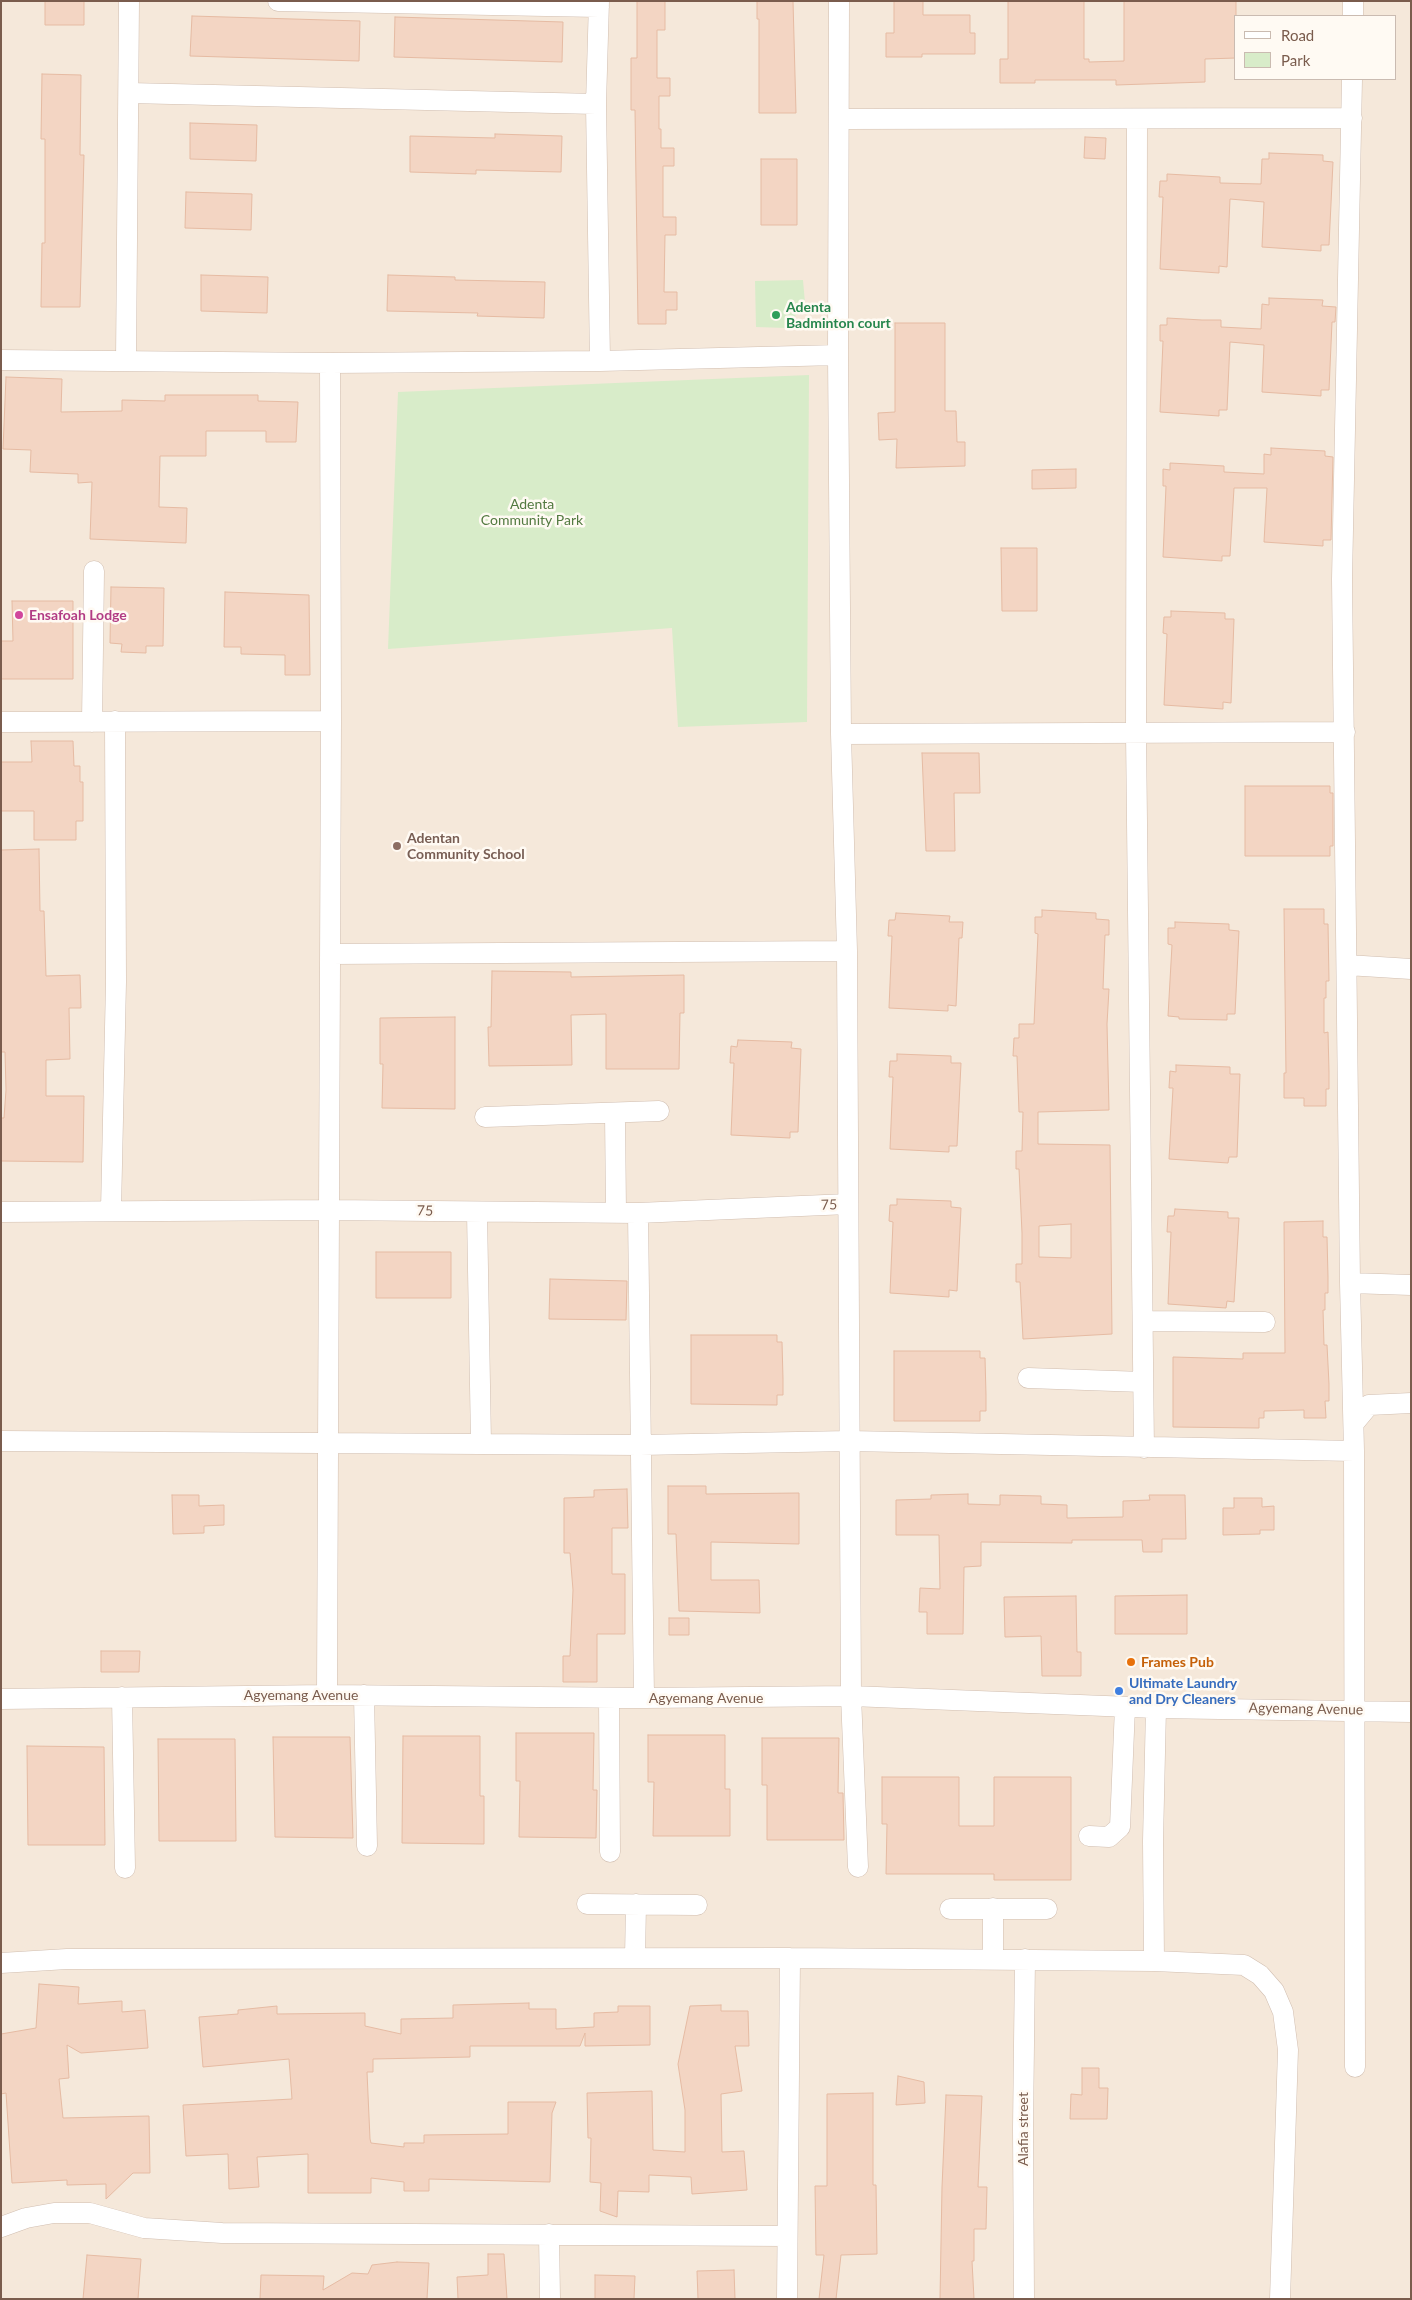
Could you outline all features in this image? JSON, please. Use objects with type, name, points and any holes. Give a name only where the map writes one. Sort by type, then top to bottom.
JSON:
[{"type":"street","points":[[126,360],[129,1]]},
{"type":"street","points":[[278,1],[599,4],[596,104],[600,361]]},
{"type":"street","points":[[839,1],[838,355],[841,734],[847,951],[851,1696],[858,1867]]},
{"type":"street","points":[[1353,1],[1353,15]]},
{"type":"street","points":[[1352,80],[1342,579],[1350,1283],[1354,1423],[1356,1710],[1355,2067]]},
{"type":"street","points":[[129,94],[596,104]]},
{"type":"street","points":[[839,119],[1137,120],[1352,118]]},
{"type":"street","points":[[1137,120],[1136,733],[1144,1448]]},
{"type":"street","points":[[1,360],[330,363],[600,361],[838,355]]},
{"type":"street","points":[[327,1695],[331,721],[330,363]]},
{"type":"street","points":[[92,722],[94,571]]},
{"type":"street","points":[[1,722],[331,721]]},
{"type":"street","points":[[111,1210],[116,982],[115,722]]},
{"type":"street","points":[[841,734],[1345,732]]},
{"type":"street","points":[[330,954],[847,951]]},
{"type":"street","points":[[1347,966],[1411,969]]},
{"type":"street","points":[[485,1117],[659,1111]]},
{"type":"street","points":[[615,1113],[616,1212]]},
{"type":"street","name":"75","points":[[1,1212],[329,1210],[638,1213],[848,1204]]},
{"type":"street","points":[[477,1212],[481,1443]]},
{"type":"street","points":[[638,1213],[644,1698]]},
{"type":"street","points":[[1350,1283],[1411,1285]]},
{"type":"street","points":[[1143,1321],[1265,1322]]},
{"type":"street","points":[[1028,1378],[1143,1382]]},
{"type":"street","points":[[1354,1423],[1369,1406],[1411,1403]]},
{"type":"street","points":[[1,1441],[640,1445],[849,1441],[1354,1451]]},
{"type":"street","name":"Agyemang Avenue","points":[[1,1699],[327,1695],[608,1698],[851,1696],[1156,1708],[1411,1712]]},
{"type":"street","points":[[364,1695],[367,1846]]},
{"type":"street","points":[[122,1697],[125,1868]]},
{"type":"street","points":[[608,1698],[610,1852]]},
{"type":"street","points":[[1089,1836],[1109,1838],[1120,1827],[1125,1706]]},
{"type":"street","points":[[1154,1961],[1153,1841],[1156,1708]]},
{"type":"street","points":[[587,1904],[697,1905]]},
{"type":"street","points":[[635,1958],[636,1904]]},
{"type":"street","points":[[993,1908],[993,1959]]},
{"type":"street","points":[[950,1909],[1047,1909]]},
{"type":"street","points":[[1,1963],[66,1958],[790,1958],[1025,1959],[1154,1961],[1244,1965],[1264,1980],[1274,1992],[1283,2012],[1288,2050],[1280,2299]]},
{"type":"street","points":[[787,2299],[790,1958]]},
{"type":"street","name":"Alafia street","points":[[1024,2299],[1023,2128],[1025,1959]]},
{"type":"street","points":[[1,2227],[26,2218],[54,2213],[90,2213],[144,2228],[222,2233],[788,2236]]},
{"type":"street","points":[[549,2234],[550,2299]]},
{"type":"shaded area","points":[[1,1],[1411,1],[1411,2299],[1,2299]]},
{"type":"green space","name":"Adenta Badminton court","points":[[803,280],[805,303],[786,328],[756,327],[755,281]]},
{"type":"green space","name":"Adenta Community Park","points":[[809,375],[807,722],[678,727],[672,628],[388,649],[398,392]]},
{"type":"building","points":[[45,1],[84,1],[84,25],[45,25]]},
{"type":"building","points":[[637,1],[665,1],[665,30],[657,30],[657,78],[670,78],[670,96],[659,96],[659,129],[661,129],[661,148],[674,148],[674,166],[663,166],[663,217],[676,217],[676,235],[665,235],[664,292],[677,292],[677,310],[666,310],[666,324],[638,324],[635,110],[631,110],[631,58],[637,58]]},
{"type":"building","points":[[757,1],[793,1],[796,113],[759,113],[759,19],[757,19]]},
{"type":"building","points":[[894,1],[923,1],[923,15],[970,15],[970,33],[975,33],[975,54],[922,54],[922,57],[886,57],[886,33],[894,33]]},
{"type":"building","points":[[1008,1],[1084,1],[1084,59],[1089,59],[1089,62],[1124,61],[1124,1],[1236,1],[1236,15],[1234,15],[1234,58],[1205,59],[1205,82],[1116,85],[1116,80],[1035,80],[1035,83],[1000,83],[1000,59],[1008,59]]},
{"type":"building","points":[[192,16],[360,21],[359,61],[190,56]]},
{"type":"building","points":[[395,17],[563,22],[562,62],[394,57]]},
{"type":"building","points":[[42,74],[81,75],[80,155],[84,155],[80,307],[41,307],[42,243],[45,243],[45,139],[41,139]]},
{"type":"building","points":[[190,123],[257,125],[256,161],[190,159]]},
{"type":"building","points":[[495,134],[562,136],[561,172],[476,170],[476,174],[410,172],[410,136],[495,138]]},
{"type":"building","points":[[1085,137],[1106,138],[1105,159],[1084,158]]},
{"type":"building","points":[[1269,153],[1323,155],[1323,161],[1333,162],[1329,245],[1321,245],[1321,251],[1262,247],[1264,202],[1230,199],[1227,267],[1219,266],[1219,273],[1160,269],[1163,197],[1159,197],[1160,181],[1167,181],[1167,174],[1220,177],[1220,183],[1261,184],[1262,159],[1269,159]]},
{"type":"building","points":[[761,159],[797,159],[797,225],[761,225]]},
{"type":"building","points":[[186,192],[252,194],[251,230],[185,228]]},
{"type":"building","points":[[201,275],[268,277],[267,313],[201,311]]},
{"type":"building","points":[[388,275],[455,277],[455,280],[545,282],[544,318],[477,316],[478,313],[387,311]]},
{"type":"building","points":[[1269,298],[1323,300],[1322,306],[1336,307],[1335,322],[1332,322],[1329,390],[1321,390],[1321,396],[1262,392],[1264,345],[1230,342],[1227,410],[1219,410],[1219,416],[1160,412],[1163,341],[1160,341],[1160,325],[1167,325],[1167,318],[1221,320],[1221,327],[1261,329],[1262,304],[1269,305]]},
{"type":"building","points":[[895,323],[945,323],[945,411],[956,411],[957,442],[965,442],[965,466],[896,468],[897,439],[879,440],[878,413],[895,412]]},
{"type":"building","points":[[6,377],[62,379],[61,412],[122,411],[122,400],[165,401],[165,395],[258,395],[258,401],[298,402],[296,442],[266,442],[266,431],[206,431],[206,456],[160,456],[159,507],[187,508],[186,543],[90,539],[92,482],[78,483],[78,474],[30,472],[31,450],[3,449]]},
{"type":"building","points":[[1271,448],[1325,451],[1325,456],[1333,457],[1331,540],[1323,540],[1323,546],[1264,542],[1267,488],[1234,488],[1230,556],[1222,556],[1222,561],[1163,557],[1166,486],[1163,486],[1163,469],[1170,470],[1170,463],[1224,466],[1224,472],[1264,474],[1264,454],[1271,455]]},
{"type":"building","points":[[1076,469],[1076,488],[1032,489],[1032,470]]},
{"type":"building","points":[[1001,548],[1037,548],[1037,611],[1002,611]]},
{"type":"building","points":[[111,587],[164,588],[163,646],[146,646],[146,653],[121,652],[122,644],[110,643]]},
{"type":"building","points":[[225,592],[309,595],[310,675],[285,675],[285,655],[241,654],[241,647],[224,647]]},
{"type":"building","points":[[12,601],[73,601],[73,679],[1,679],[1,641],[13,641]]},
{"type":"building","points":[[1171,611],[1225,613],[1225,619],[1234,619],[1231,703],[1223,702],[1223,709],[1164,705],[1167,634],[1163,633],[1164,617],[1171,617]]},
{"type":"building","points":[[31,741],[73,741],[74,766],[80,766],[80,782],[83,782],[83,821],[76,821],[76,840],[34,840],[34,811],[1,811],[1,762],[32,762]]},
{"type":"building","points":[[922,753],[979,753],[980,793],[954,793],[955,851],[926,851]]},
{"type":"building","points":[[1245,786],[1330,786],[1330,793],[1333,793],[1333,846],[1330,846],[1330,856],[1245,856]]},
{"type":"building","points":[[39,849],[40,911],[44,911],[46,976],[80,975],[81,1008],[69,1008],[70,1059],[46,1060],[46,1096],[84,1096],[83,1162],[1,1161],[1,1118],[4,1118],[6,1090],[5,1052],[1,1052],[1,850]]},
{"type":"building","points":[[1284,909],[1324,909],[1324,924],[1328,924],[1329,981],[1326,981],[1326,998],[1324,998],[1324,1033],[1328,1032],[1329,1072],[1326,1106],[1304,1106],[1304,1098],[1284,1098],[1284,1073],[1286,1073]]},
{"type":"building","points":[[1042,910],[1096,913],[1096,919],[1109,920],[1109,935],[1105,935],[1103,989],[1109,989],[1107,1024],[1109,1110],[1038,1112],[1038,1144],[1110,1145],[1112,1334],[1023,1339],[1020,1282],[1016,1282],[1016,1264],[1022,1264],[1022,1233],[1019,1169],[1016,1169],[1016,1151],[1022,1151],[1023,1112],[1019,1112],[1017,1056],[1013,1056],[1014,1038],[1019,1038],[1019,1024],[1034,1024],[1038,934],[1035,933],[1035,917],[1042,917]],"holes":[[[1071,1224],[1071,1258],[1039,1257],[1039,1226]]]},
{"type":"building","points":[[896,913],[950,916],[949,922],[963,922],[962,938],[959,938],[956,1006],[948,1005],[948,1011],[889,1008],[892,936],[888,936],[889,920],[895,920]]},
{"type":"building","points":[[1175,922],[1229,924],[1229,930],[1239,931],[1235,1014],[1227,1014],[1227,1020],[1179,1019],[1179,1017],[1168,1016],[1172,945],[1168,944],[1168,928],[1175,928]]},
{"type":"building","points":[[492,971],[571,972],[571,977],[684,975],[684,1013],[680,1013],[679,1069],[606,1069],[606,1014],[571,1015],[572,1065],[489,1066],[488,1027],[491,1027]]},
{"type":"building","points":[[455,1017],[455,1109],[382,1108],[383,1064],[380,1064],[380,1018]]},
{"type":"building","points":[[738,1040],[792,1042],[791,1048],[801,1049],[798,1132],[790,1132],[790,1138],[731,1135],[734,1063],[730,1063],[731,1046],[737,1047]]},
{"type":"building","points":[[897,1054],[951,1056],[951,1063],[961,1063],[957,1146],[949,1146],[949,1152],[890,1149],[893,1077],[889,1077],[890,1061],[897,1061]]},
{"type":"building","points":[[1176,1065],[1230,1067],[1230,1074],[1240,1074],[1237,1157],[1229,1157],[1228,1163],[1169,1159],[1173,1088],[1169,1088],[1170,1071],[1176,1072]]},
{"type":"building","points":[[897,1199],[951,1201],[951,1207],[961,1208],[957,1291],[949,1290],[949,1297],[890,1293],[893,1222],[889,1221],[890,1205],[897,1205]]},
{"type":"building","points":[[1175,1209],[1228,1212],[1228,1218],[1239,1218],[1234,1302],[1227,1301],[1226,1308],[1168,1304],[1171,1232],[1167,1232],[1168,1216],[1174,1216]]},
{"type":"building","points":[[1323,1221],[1323,1237],[1327,1237],[1328,1277],[1328,1293],[1325,1293],[1325,1310],[1323,1310],[1324,1345],[1327,1345],[1329,1384],[1329,1401],[1325,1401],[1326,1418],[1304,1418],[1304,1410],[1264,1411],[1264,1418],[1259,1418],[1259,1428],[1173,1427],[1173,1357],[1243,1359],[1243,1353],[1285,1353],[1284,1222]]},
{"type":"building","points":[[376,1252],[451,1252],[451,1298],[376,1298]]},
{"type":"building","points":[[550,1279],[627,1281],[626,1320],[549,1319]]},
{"type":"building","points":[[691,1335],[777,1335],[777,1342],[782,1342],[783,1395],[777,1395],[777,1405],[691,1404]]},
{"type":"building","points":[[894,1351],[980,1351],[980,1358],[985,1358],[986,1411],[980,1411],[980,1421],[894,1421]]},
{"type":"building","points":[[668,1486],[706,1486],[706,1494],[799,1493],[799,1544],[711,1542],[711,1580],[759,1580],[760,1613],[679,1611],[676,1534],[668,1534]]},
{"type":"building","points":[[627,1489],[628,1528],[612,1528],[612,1574],[625,1574],[625,1634],[597,1634],[597,1682],[563,1682],[563,1656],[570,1656],[573,1590],[570,1553],[564,1553],[564,1498],[594,1497],[594,1490]]},
{"type":"building","points":[[968,1494],[968,1504],[1000,1505],[1000,1495],[1041,1496],[1041,1504],[1067,1505],[1067,1518],[1123,1517],[1123,1501],[1150,1500],[1149,1495],[1185,1495],[1186,1539],[1162,1539],[1162,1552],[1143,1552],[1142,1540],[1072,1540],[1072,1543],[981,1542],[981,1566],[964,1567],[963,1634],[927,1634],[927,1612],[919,1612],[920,1588],[940,1589],[939,1535],[896,1535],[896,1500],[931,1499],[931,1495]]},
{"type":"building","points":[[172,1495],[199,1495],[199,1506],[224,1505],[224,1525],[204,1526],[204,1533],[173,1534]]},
{"type":"building","points":[[1234,1498],[1262,1498],[1262,1507],[1274,1506],[1274,1530],[1260,1530],[1260,1534],[1223,1535],[1223,1508],[1234,1508]]},
{"type":"building","points":[[1187,1595],[1187,1634],[1115,1634],[1115,1596]]},
{"type":"building","points":[[1076,1596],[1077,1652],[1081,1652],[1081,1676],[1042,1676],[1041,1636],[1005,1637],[1004,1597]]},
{"type":"building","points":[[669,1618],[689,1618],[689,1635],[669,1635]]},
{"type":"building","points":[[101,1651],[140,1651],[139,1672],[101,1672]]},
{"type":"building","points":[[516,1733],[594,1733],[593,1790],[597,1790],[596,1838],[519,1837],[520,1781],[516,1781]]},
{"type":"building","points":[[648,1735],[725,1735],[725,1789],[730,1789],[730,1836],[653,1836],[654,1782],[648,1782]]},
{"type":"building","points":[[403,1736],[480,1736],[480,1796],[484,1796],[484,1844],[402,1843]]},
{"type":"building","points":[[273,1737],[350,1737],[353,1838],[275,1837]]},
{"type":"building","points":[[762,1738],[839,1738],[838,1793],[843,1793],[844,1840],[767,1840],[767,1785],[762,1785]]},
{"type":"building","points":[[158,1739],[235,1739],[236,1841],[159,1841]]},
{"type":"building","points":[[27,1746],[104,1747],[105,1845],[28,1845]]},
{"type":"building","points":[[882,1777],[959,1777],[959,1826],[994,1826],[994,1777],[1071,1777],[1071,1880],[994,1880],[994,1874],[886,1874],[887,1824],[882,1824]]},
{"type":"building","points":[[39,1984],[79,1987],[78,2004],[122,2001],[122,2012],[145,2010],[148,2048],[81,2053],[67,2045],[69,2078],[59,2079],[63,2118],[149,2116],[150,2173],[133,2173],[106,2199],[106,2184],[67,2185],[67,2180],[12,2183],[6,2093],[1,2094],[1,2034],[36,2028]]},
{"type":"building","points":[[529,2003],[529,2009],[556,2009],[556,2029],[594,2027],[594,2013],[618,2012],[618,2006],[650,2006],[650,2045],[585,2046],[585,2033],[580,2046],[470,2046],[470,2057],[373,2059],[373,2072],[367,2072],[370,2139],[371,2143],[404,2147],[404,2143],[424,2143],[424,2135],[508,2134],[508,2102],[556,2102],[552,2113],[550,2182],[429,2179],[429,2191],[404,2191],[404,2182],[371,2178],[371,2193],[308,2193],[308,2154],[257,2157],[259,2187],[229,2189],[228,2154],[186,2156],[183,2105],[292,2099],[289,2059],[203,2067],[199,2017],[238,2014],[238,2010],[277,2006],[277,2014],[365,2013],[365,2026],[401,2034],[401,2019],[453,2018],[453,2005]]},
{"type":"building","points":[[721,2005],[721,2011],[748,2011],[749,2046],[735,2046],[742,2091],[721,2094],[722,2152],[744,2151],[747,2190],[692,2194],[691,2177],[649,2175],[649,2192],[618,2191],[617,2217],[600,2211],[601,2183],[590,2182],[591,2138],[588,2138],[587,2093],[652,2091],[653,2150],[685,2152],[685,2110],[678,2064],[690,2006]]},
{"type":"building","points":[[1082,2068],[1099,2068],[1099,2088],[1108,2088],[1107,2119],[1070,2119],[1071,2094],[1082,2095]]},
{"type":"building","points":[[898,2076],[924,2082],[925,2103],[896,2105]]},
{"type":"building","points":[[873,2093],[873,2185],[876,2185],[877,2254],[841,2255],[836,2299],[819,2299],[824,2255],[816,2255],[815,2186],[827,2186],[827,2094]]},
{"type":"building","points":[[946,2095],[982,2096],[978,2187],[987,2187],[986,2229],[974,2229],[974,2261],[972,2261],[974,2299],[940,2299]]},
{"type":"building","points":[[488,2254],[504,2254],[507,2299],[458,2299],[457,2277],[488,2275]]},
{"type":"building","points":[[87,2255],[141,2259],[138,2299],[83,2299]]},
{"type":"building","points":[[397,2262],[429,2263],[427,2299],[260,2299],[261,2275],[324,2276],[323,2290],[352,2273],[368,2274],[372,2265]]},
{"type":"building","points":[[734,2270],[735,2299],[698,2299],[697,2271]]},
{"type":"building","points":[[595,2275],[635,2276],[634,2299],[595,2299]]},
{"type":"place","name":"Adenta Badminton court","points":[[776,315]]},
{"type":"place","name":"Ensafoah Lodge","points":[[19,615]]},
{"type":"place","name":"Adentan Community School","points":[[397,846]]},
{"type":"place","name":"Frames Pub","points":[[1131,1662]]},
{"type":"place","name":"Ultimate Laundry and Dry Cleaners","points":[[1119,1691]]}]
